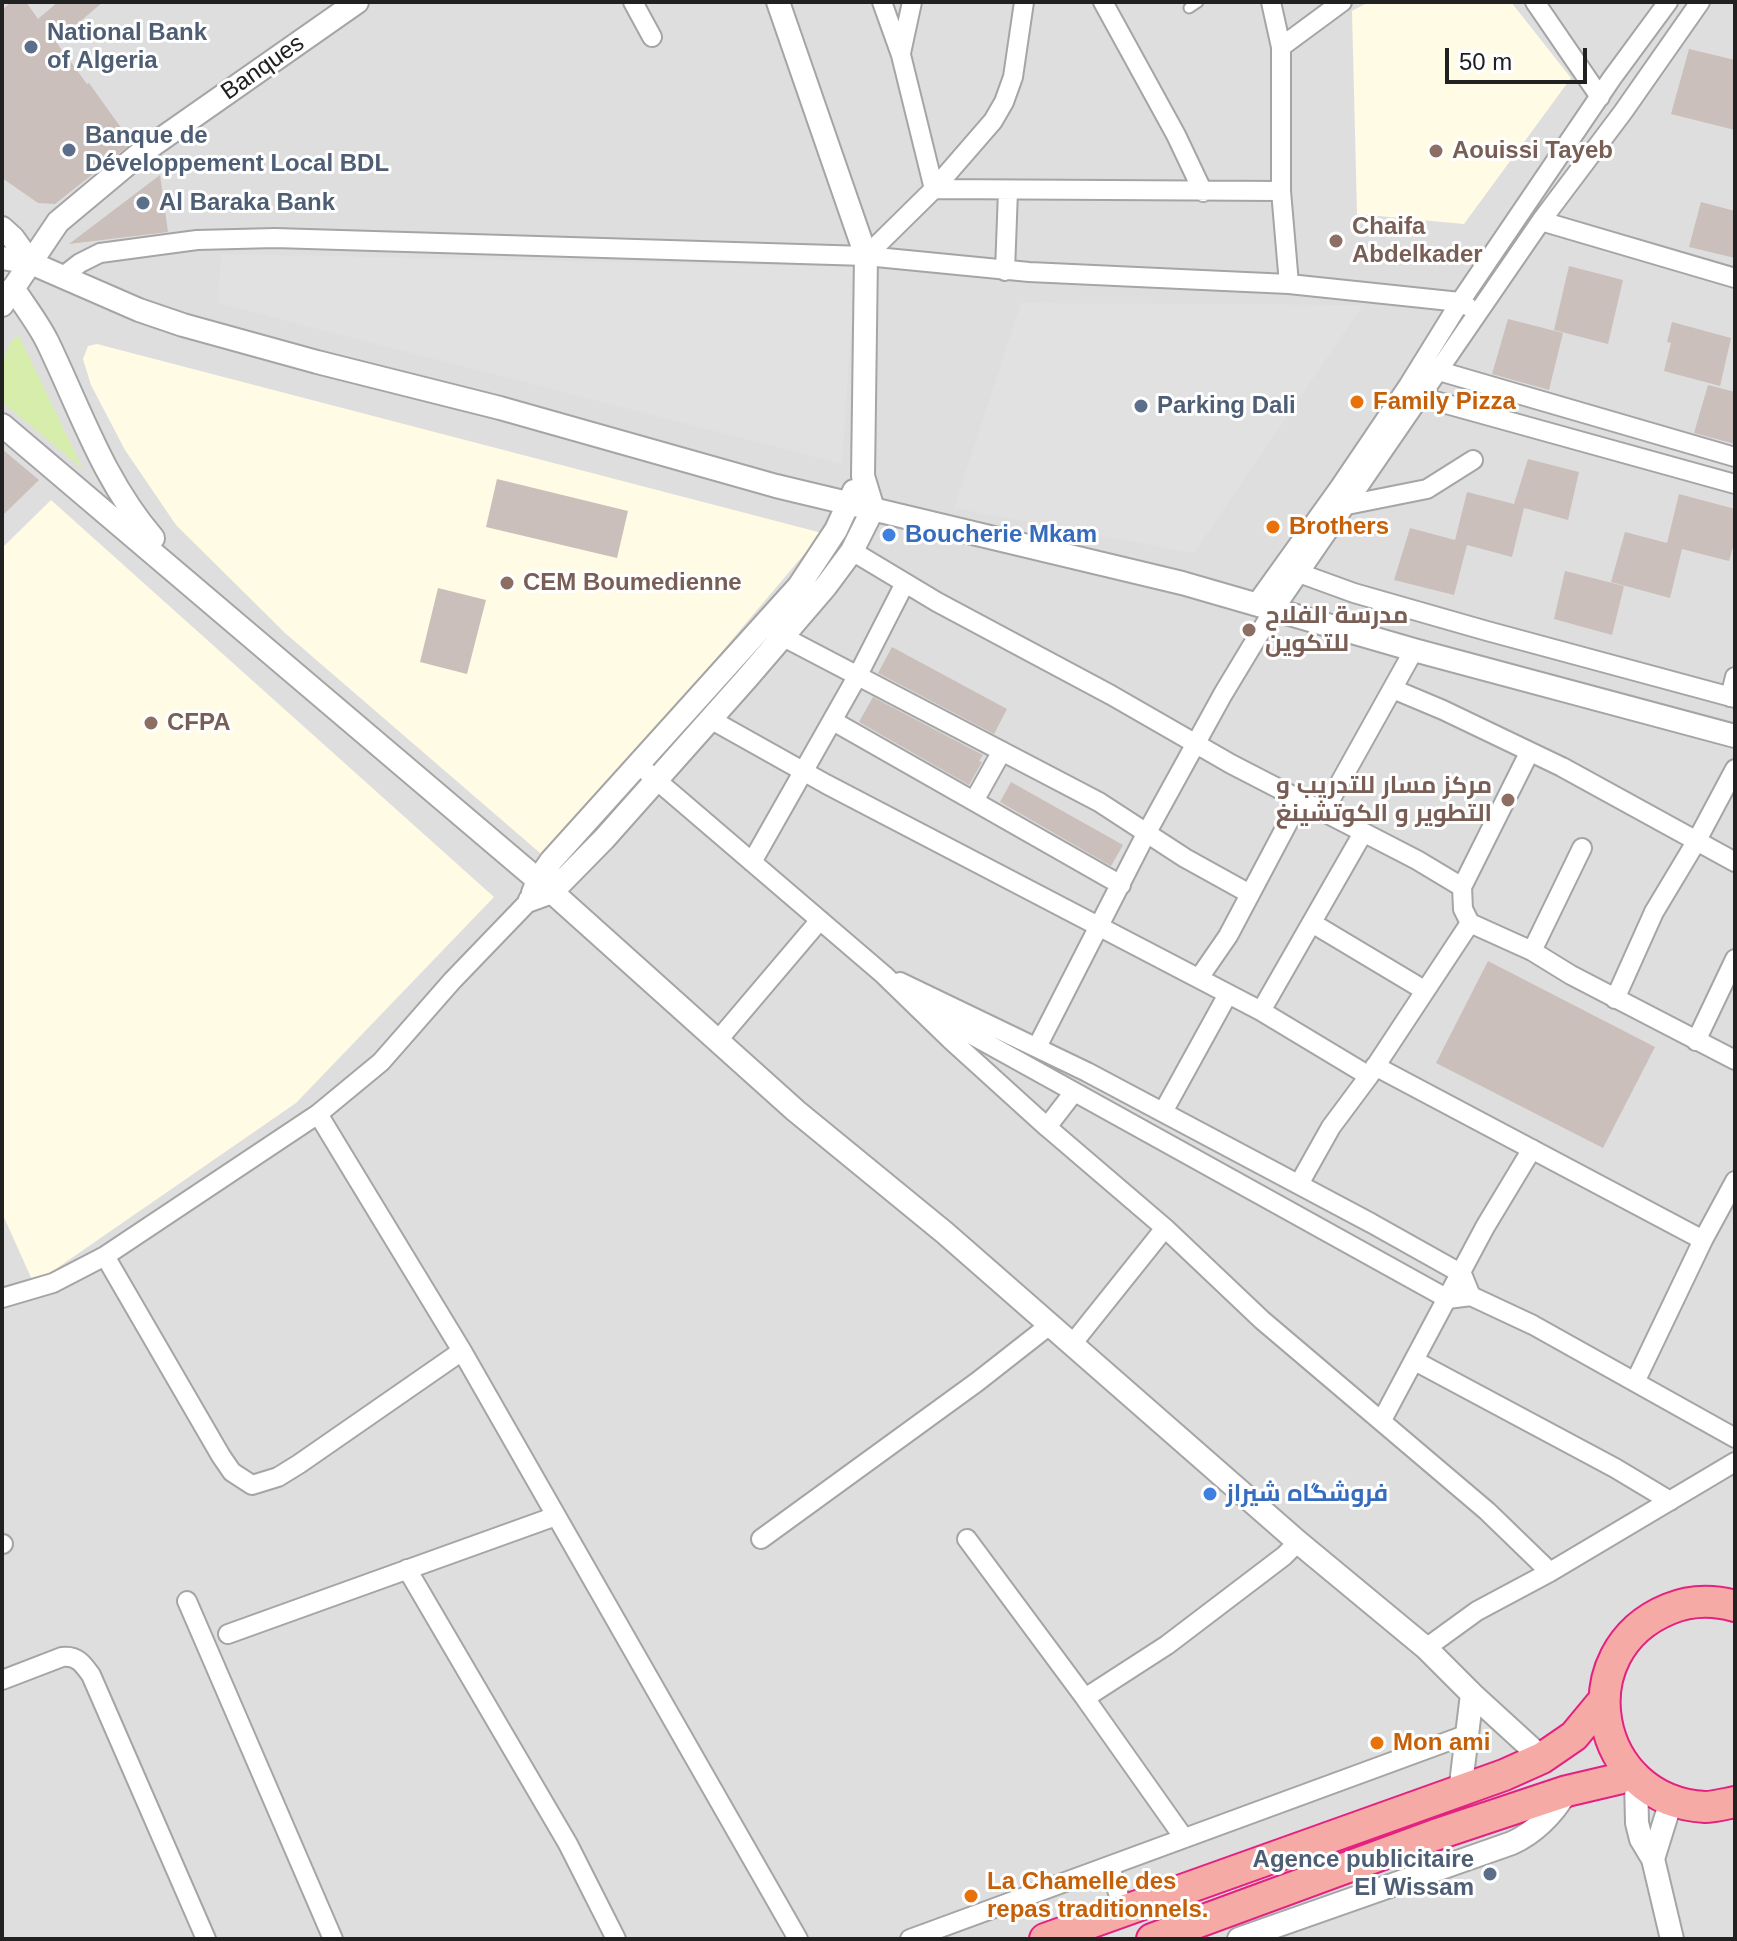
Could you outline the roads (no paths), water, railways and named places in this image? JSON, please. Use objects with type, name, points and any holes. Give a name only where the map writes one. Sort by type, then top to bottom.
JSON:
[{"type":"highway","points":[[1735,1606],[1718,1601],[1683,1603],[1652,1616],[1626,1638],[1610,1668],[1603,1701],[1611,1743],[1633,1775],[1653,1792],[1671,1801],[1706,1807],[1735,1802]]},
{"type":"highway","points":[[1045,1939],[1460,1792],[1542,1758],[1574,1736],[1603,1701]]},
{"type":"highway","points":[[1152,1939],[1435,1835],[1567,1791],[1633,1775]]},
{"type":"street","name":"Banques","points":[[8,297],[58,222],[137,156],[357,2]]},
{"type":"street","points":[[633,2],[652,37]]},
{"type":"street","points":[[882,2],[901,55],[934,189]]},
{"type":"street","points":[[901,55],[912,2]]},
{"type":"street","points":[[866,256],[934,189],[993,121],[1004,102],[1016,64],[1024,2]]},
{"type":"street","points":[[1103,2],[1176,135],[1203,192]]},
{"type":"street","points":[[1271,2],[1281,47],[1281,191],[1289,284]]},
{"type":"street","points":[[1281,47],[1342,2]]},
{"type":"street","points":[[1535,2],[1600,97]]},
{"type":"street","points":[[1264,608],[1299,573],[1460,302],[1668,2]]},
{"type":"street","points":[[1037,1047],[1264,608],[1339,503],[1421,397],[1541,221],[1700,2]]},
{"type":"street","points":[[540,890],[639,765],[772,631],[826,586],[852,551],[873,509],[863,476],[866,256],[783,5]]},
{"type":"street","points":[[934,189],[1281,191]]},
{"type":"street","points":[[1005,271],[1008,191]]},
{"type":"street","points":[[1541,221],[1735,278]]},
{"type":"street","points":[[2,228],[31,263]]},
{"type":"street","points":[[62,277],[100,253],[197,240],[240,238],[866,256],[1005,271],[1289,284],[1460,302],[1480,312]]},
{"type":"street","points":[[2,258],[31,263],[139,310],[183,325],[317,362],[500,408],[776,486],[1182,583],[1414,650],[1735,736]]},
{"type":"street","points":[[8,297],[46,338],[109,477],[137,520],[193,585]]},
{"type":"street","points":[[1439,371],[1735,457]]},
{"type":"street","points":[[1421,397],[1735,484]]},
{"type":"street","points":[[2,425],[193,585],[540,890],[719,1039],[796,1111],[1051,1324],[1298,1542],[1426,1648],[1542,1758]]},
{"type":"street","points":[[1339,503],[1427,489],[1473,460]]},
{"type":"street","points":[[2,1298],[53,1283],[105,1256],[318,1114],[381,1062],[463,969],[540,890],[656,780],[710,719],[772,631],[836,530],[863,476]]},
{"type":"street","points":[[852,551],[1196,744],[1417,860],[1462,887]]},
{"type":"street","points":[[1299,573],[1472,627],[1733,698],[1735,677]]},
{"type":"street","points":[[752,862],[833,721],[905,583]]},
{"type":"street","points":[[772,631],[1099,802],[1146,834],[1250,894]]},
{"type":"street","points":[[1323,813],[1414,650]]},
{"type":"street","points":[[1393,689],[1562,767],[1735,862]]},
{"type":"street","points":[[710,719],[1372,1071],[1532,1149],[1703,1240]]},
{"type":"street","points":[[833,721],[1121,885]]},
{"type":"street","points":[[974,801],[1002,751]]},
{"type":"street","points":[[1529,753],[1462,887],[1463,909],[1470,923],[1532,951],[1615,999],[1735,1060]]},
{"type":"street","points":[[639,765],[884,975],[1047,1127],[1165,1228],[1262,1320],[1487,1511],[1550,1572]]},
{"type":"street","points":[[1615,999],[1654,912],[1735,769]]},
{"type":"street","points":[[1199,978],[1228,936],[1300,800]]},
{"type":"street","points":[[1261,1011],[1363,833]]},
{"type":"street","points":[[1532,951],[1582,848]]},
{"type":"street","points":[[719,1039],[820,920]]},
{"type":"street","points":[[1312,923],[1424,990]]},
{"type":"street","points":[[1299,1184],[1331,1127],[1470,923]]},
{"type":"street","points":[[1696,1041],[1735,959]]},
{"type":"street","points":[[884,975],[1037,1047],[1299,1184],[1462,1274],[1471,1296]]},
{"type":"street","points":[[1163,1112],[1228,994]]},
{"type":"street","points":[[911,1001],[1448,1299],[1471,1296],[1533,1325],[1735,1438]]},
{"type":"street","points":[[1047,1127],[1074,1092]]},
{"type":"street","points":[[318,1114],[462,1351],[798,1939]]},
{"type":"street","points":[[1382,1420],[1485,1227],[1532,1149]]},
{"type":"street","points":[[1221,1172],[1234,1151]]},
{"type":"street","points":[[1635,1382],[1735,1181]]},
{"type":"street","points":[[1073,1343],[1165,1228]]},
{"type":"street","points":[[105,1256],[221,1456],[232,1472],[252,1485],[278,1477],[299,1464],[462,1351]]},
{"type":"street","points":[[761,1539],[977,1382],[1051,1324]]},
{"type":"street","points":[[1415,1361],[1615,1468],[1670,1501]]},
{"type":"street","points":[[1426,1648],[1477,1611],[1550,1572],[1735,1462]]},
{"type":"street","points":[[228,1634],[556,1516]]},
{"type":"street","points":[[967,1539],[1184,1838]]},
{"type":"street","points":[[1085,1698],[1167,1645],[1298,1542]]},
{"type":"street","points":[[407,1569],[568,1844],[616,1939]]},
{"type":"street","points":[[187,1601],[333,1939]]},
{"type":"street","points":[[2,1680],[62,1657],[70,1656],[82,1663],[91,1675],[206,1939]]},
{"type":"street","points":[[1460,1792],[1472,1694]]},
{"type":"street","points":[[910,1939],[1468,1734]]},
{"type":"street","points":[[1633,1775],[1637,1823],[1641,1839],[1653,1859],[1672,1939]]},
{"type":"street","points":[[1239,1939],[1512,1843],[1536,1829],[1567,1791]]},
{"type":"street","points":[[1653,1859],[1671,1801]]},
{"type":"street","points":[[1110,1866],[1123,1910]]},
{"type":"place","name":"National Bank of Algeria","points":[[31,47]]},
{"type":"place","name":"Banque de Développement Local BDL","points":[[69,150]]},
{"type":"place","name":"Aouissi Tayeb","points":[[1436,151]]},
{"type":"place","name":"Al Baraka Bank","points":[[143,203]]},
{"type":"place","name":"Chaifa Abdelkader","points":[[1336,241]]},
{"type":"place","name":"Family Pizza","points":[[1357,402]]},
{"type":"place","name":"Parking Dali","points":[[1141,406]]},
{"type":"place","name":"Brothers","points":[[1273,527]]},
{"type":"place","name":"Boucherie Mkam","points":[[889,535]]},
{"type":"place","name":"CEM Boumedienne","points":[[507,583]]},
{"type":"place","name":"مدرسة الفلاح للتكوين","points":[[1249,630]]},
{"type":"place","name":"CFPA","points":[[151,723]]},
{"type":"place","name":"مركز مسار للتدريب و التطوير و الكوتشينغ","points":[[1508,800]]},
{"type":"place","name":"فروشگاه شيراز","points":[[1210,1494]]},
{"type":"place","name":"Mon ami","points":[[1377,1743]]},
{"type":"place","name":"Agence publicitaire El Wissam","points":[[1490,1874]]},
{"type":"place","name":"La Chamelle des repas traditionnels.","points":[[971,1896]]}]
